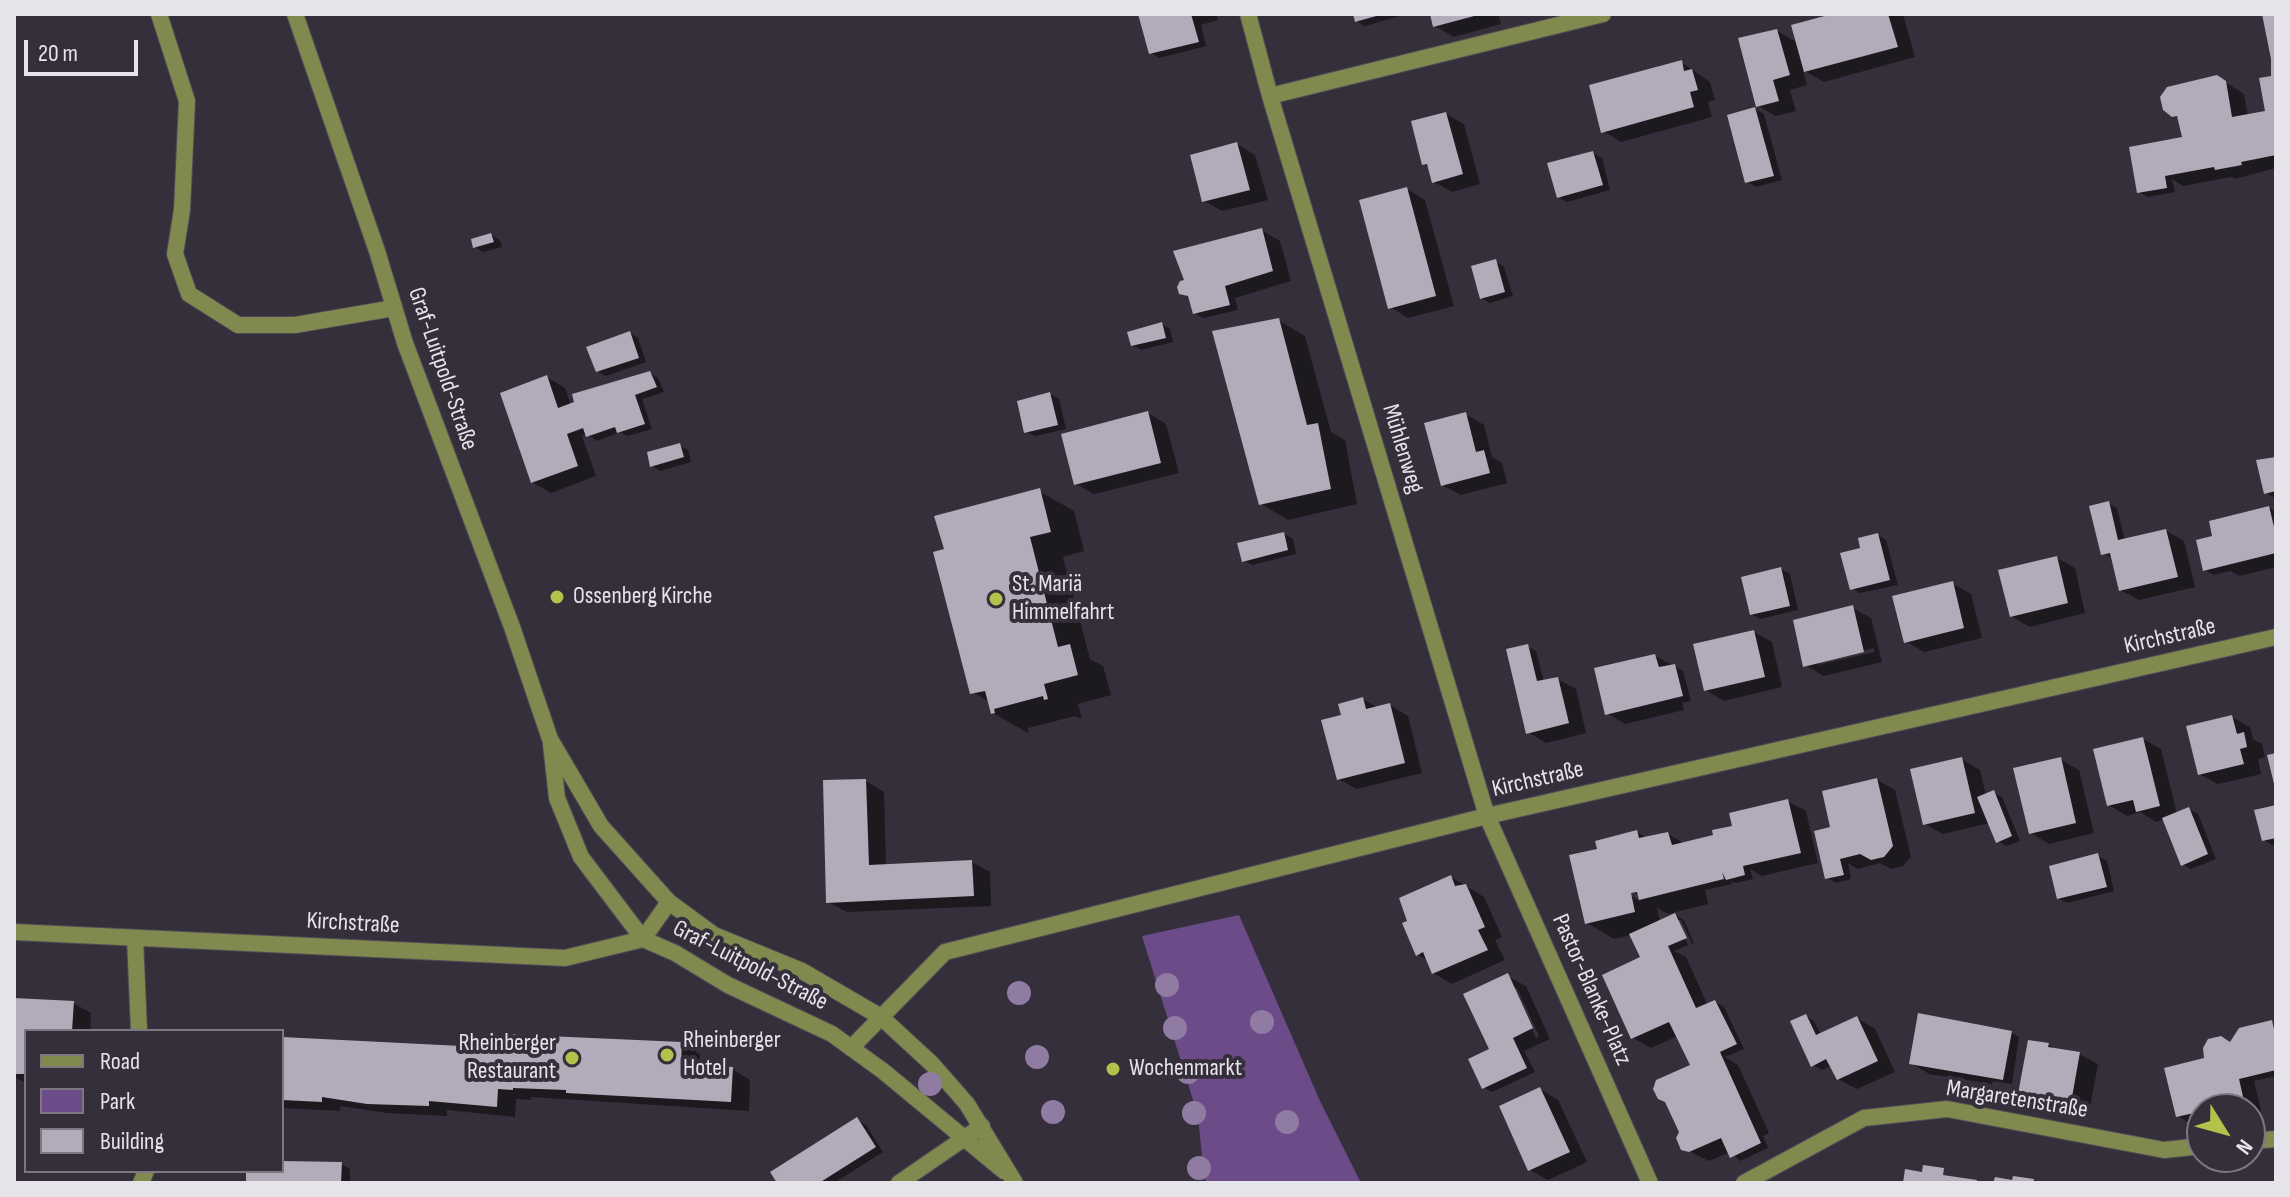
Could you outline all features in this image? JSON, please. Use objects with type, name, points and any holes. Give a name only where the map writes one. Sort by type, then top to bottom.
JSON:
[{"type":"street","points":[[159,14],[187,101],[182,210],[175,254],[189,294],[238,325],[295,325],[394,308]]},
{"type":"street","name":"Graf-Luitpold-Straße","points":[[295,14],[405,343],[512,627],[550,739],[601,826],[669,902],[714,935],[802,971],[881,1017],[932,1064],[967,1104],[1014,1180]]},
{"type":"street","name":"Mühlenweg","points":[[1248,14],[1487,816]]},
{"type":"street","points":[[1270,96],[1603,14]]},
{"type":"street","name":"Kirchstraße","points":[[851,1048],[945,952],[1487,816],[2276,637]]},
{"type":"street","name":"Graf-Luitpold-Straße","points":[[550,739],[557,798],[581,857],[643,939],[675,953],[728,985],[832,1034],[1014,1180]]},
{"type":"street","name":"Pastor-Blanke-Platz","points":[[1487,816],[1650,1183]]},
{"type":"street","points":[[643,939],[669,902]]},
{"type":"street","name":"Kirchstraße","points":[[14,932],[565,958],[643,939]]},
{"type":"street","points":[[135,938],[139,1029]]},
{"type":"street","name":"Margaretenstraße","points":[[1744,1183],[1864,1118],[1947,1109],[2164,1150],[2186,1148]]},
{"type":"street","points":[[899,1183],[982,1126]]},
{"type":"green space","points":[[1239,915],[1320,1101],[1361,1183],[1207,1183],[1204,1177],[1198,1116],[1142,936]]},
{"type":"building","points":[[1138,14],[1191,14],[1199,42],[1149,54]]},
{"type":"building","points":[[1353,14],[1380,14],[1380,15],[1355,22]]},
{"type":"building","points":[[1430,14],[1478,14],[1478,15],[1433,27]]},
{"type":"building","points":[[1832,14],[1888,14],[1898,47],[1804,72],[1791,25]]},
{"type":"building","points":[[2262,14],[2276,14],[2276,155],[2241,162],[2242,165],[2165,176],[2167,188],[2137,193],[2129,147],[2182,137],[2177,116],[2172,117],[2163,110],[2160,97],[2167,87],[2217,75],[2226,81],[2232,117],[2265,111],[2259,78],[2271,76],[2271,59]]},
{"type":"building","points":[[1777,29],[1790,75],[1773,80],[1779,101],[1756,107],[1738,38]]},
{"type":"building","points":[[1682,60],[1684,71],[1692,69],[1698,90],[1690,92],[1694,107],[1601,133],[1589,85]]},
{"type":"building","points":[[1755,107],[1774,176],[1745,183],[1727,115]]},
{"type":"building","points":[[1446,112],[1463,174],[1432,183],[1427,164],[1422,165],[1411,121]]},
{"type":"building","points":[[1237,142],[1250,190],[1202,202],[1190,155]]},
{"type":"building","points":[[1593,151],[1603,185],[1557,198],[1547,163]]},
{"type":"building","points":[[1407,187],[1436,296],[1388,309],[1359,200]]},
{"type":"building","points":[[1262,228],[1273,271],[1225,286],[1230,305],[1193,314],[1188,296],[1179,294],[1177,287],[1184,280],[1173,251]]},
{"type":"building","points":[[491,233],[494,242],[473,248],[471,239]]},
{"type":"building","points":[[1496,259],[1505,292],[1480,299],[1471,266]]},
{"type":"building","points":[[1279,318],[1307,425],[1318,423],[1331,489],[1259,505],[1212,331]]},
{"type":"building","points":[[1162,322],[1166,338],[1131,346],[1127,332]]},
{"type":"building","points":[[630,331],[639,358],[596,372],[586,347]]},
{"type":"building","points":[[650,371],[657,387],[635,395],[645,424],[617,433],[615,427],[586,437],[583,428],[567,434],[578,466],[531,483],[500,393],[547,375],[558,408],[574,402],[572,394]]},
{"type":"building","points":[[1050,392],[1058,425],[1024,433],[1017,401]]},
{"type":"building","points":[[1148,411],[1161,463],[1074,485],[1061,434]]},
{"type":"building","points":[[1466,412],[1476,452],[1484,450],[1490,473],[1441,486],[1424,423]]},
{"type":"building","points":[[680,443],[684,457],[650,467],[647,452]]},
{"type":"building","points":[[2276,457],[2276,491],[2264,494],[2256,460]]},
{"type":"building","name":"St. Mariä Himmelfahrt","points":[[1040,488],[1051,532],[1030,537],[1058,647],[1070,644],[1078,675],[1044,684],[1048,699],[1044,700],[1043,696],[994,709],[995,713],[991,714],[985,691],[970,694],[933,552],[944,549],[934,516]]},
{"type":"building","points":[[2109,501],[2118,540],[2166,529],[2178,577],[2119,591],[2110,553],[2101,555],[2089,506]]},
{"type":"building","points":[[2269,506],[2276,535],[2276,553],[2203,571],[2196,540],[2212,536],[2209,521]]},
{"type":"building","points":[[1284,532],[1288,550],[1242,562],[1237,543]]},
{"type":"building","points":[[1878,533],[1890,580],[1850,590],[1840,553],[1860,548],[1858,538]]},
{"type":"building","points":[[2057,556],[2068,603],[2010,617],[1998,570]]},
{"type":"building","points":[[1781,567],[1790,606],[1750,615],[1741,577]]},
{"type":"building","points":[[1953,581],[1964,628],[1904,643],[1892,596]]},
{"type":"building","points":[[1853,605],[1864,652],[1803,667],[1793,620]]},
{"type":"building","points":[[1754,630],[1765,677],[1704,691],[1693,644]]},
{"type":"building","points":[[1528,644],[1537,681],[1558,677],[1569,723],[1526,734],[1506,649]]},
{"type":"building","points":[[1655,654],[1659,667],[1675,664],[1683,696],[1605,715],[1594,668]]},
{"type":"building","points":[[1363,697],[1366,709],[1390,703],[1405,763],[1337,780],[1321,720],[1341,715],[1338,704]]},
{"type":"building","points":[[2232,715],[2237,734],[2244,732],[2247,747],[2240,749],[2244,764],[2198,775],[2186,726]]},
{"type":"building","points":[[2143,737],[2160,806],[2136,812],[2133,800],[2107,806],[2093,749]]},
{"type":"building","points":[[2276,753],[2276,788],[2275,788],[2267,755]]},
{"type":"building","points":[[1962,757],[1975,813],[1923,825],[1910,769]]},
{"type":"building","points":[[2061,757],[2076,823],[2029,834],[2013,768]]},
{"type":"building","points":[[1877,778],[1893,846],[1884,857],[1871,860],[1860,854],[1840,859],[1844,875],[1825,879],[1814,831],[1830,827],[1822,791]]},
{"type":"building","points":[[866,779],[869,865],[972,860],[974,896],[826,903],[823,780]]},
{"type":"building","points":[[1994,790],[2012,836],[1996,843],[1977,797]]},
{"type":"building","points":[[1788,799],[1801,853],[1743,866],[1745,875],[1726,880],[1722,872],[1724,879],[1639,900],[1637,892],[1631,893],[1635,912],[1585,924],[1569,855],[1597,849],[1595,841],[1637,830],[1639,838],[1668,832],[1672,845],[1713,835],[1712,830],[1732,826],[1729,813]]},
{"type":"building","points":[[2276,805],[2276,838],[2262,841],[2254,810]]},
{"type":"building","points":[[2189,807],[2208,854],[2181,866],[2162,818]]},
{"type":"building","points":[[2098,853],[2107,887],[2057,899],[2049,866]]},
{"type":"building","points":[[1451,875],[1455,886],[1466,884],[1485,927],[1478,930],[1488,950],[1432,974],[1423,952],[1416,956],[1402,923],[1407,921],[1399,898]]},
{"type":"building","points":[[1675,913],[1687,938],[1668,946],[1696,1008],[1715,1000],[1737,1044],[1720,1052],[1761,1143],[1730,1158],[1721,1138],[1689,1152],[1681,1150],[1676,1138],[1679,1132],[1665,1102],[1658,1099],[1653,1089],[1656,1080],[1690,1065],[1669,1022],[1631,1039],[1602,975],[1640,957],[1629,934]]},
{"type":"building","points":[[1508,973],[1533,1028],[1513,1038],[1527,1068],[1482,1089],[1468,1059],[1489,1049],[1463,994]]},
{"type":"building","points":[[14,998],[74,1001],[72,1029],[24,1029],[24,1074],[14,1074]]},
{"type":"building","points":[[1918,1013],[2012,1031],[2003,1080],[1909,1064]]},
{"type":"building","points":[[1806,1014],[1816,1035],[1857,1016],[1878,1061],[1837,1080],[1826,1059],[1811,1067],[1790,1021]]},
{"type":"building","points":[[2272,1020],[2276,1038],[2276,1070],[2239,1079],[2242,1093],[2186,1093],[2186,1115],[2176,1117],[2164,1068],[2204,1058],[2203,1048],[2208,1039],[2221,1036],[2230,1042],[2239,1028]]},
{"type":"building","points":[[501,1034],[682,1042],[681,1065],[733,1067],[731,1102],[513,1088],[498,1089],[497,1107],[429,1101],[429,1106],[367,1104],[322,1097],[322,1102],[284,1100],[284,1037],[501,1048]]},
{"type":"building","points":[[2028,1040],[2080,1052],[2071,1103],[2018,1094]]},
{"type":"building","points":[[1540,1087],[1570,1152],[1528,1171],[1499,1106]]},
{"type":"building","points":[[857,1117],[876,1147],[819,1183],[777,1183],[770,1172]]},
{"type":"building","points":[[284,1161],[342,1162],[341,1183],[246,1183],[246,1173],[284,1173]]},
{"type":"building","points":[[1923,1165],[1944,1168],[1943,1175],[1977,1180],[1976,1183],[1903,1183],[1905,1169],[1922,1172]]},
{"type":"building","points":[[2013,1176],[2034,1179],[2033,1183],[1993,1183],[1995,1177],[2012,1180]]},
{"type":"place","name":"Ossenberg Kirche","points":[[557,597]]},
{"type":"place","name":"St. Mariä Himmelfahrt","points":[[996,599]]},
{"type":"place","name":"Rheinberger Hotel","points":[[667,1055]]},
{"type":"place","name":"Rheinberger Restaurant","points":[[572,1058]]},
{"type":"place","name":"Wochenmarkt","points":[[1113,1069]]}]
